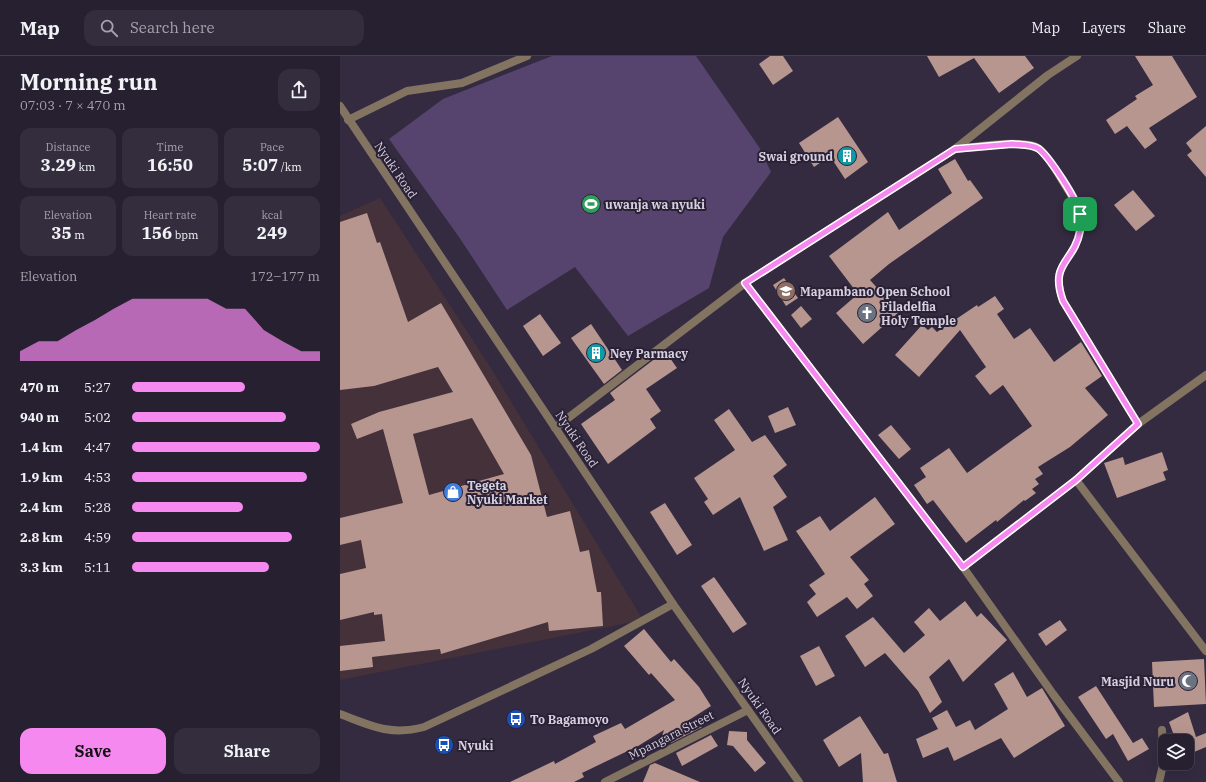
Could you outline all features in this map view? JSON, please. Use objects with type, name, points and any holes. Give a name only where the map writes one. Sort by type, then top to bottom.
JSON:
[{"type":"street","points":[[348,120],[407,91],[462,83],[527,56]]},
{"type":"street","points":[[555,428],[745,283],[955,149],[1048,75],[1077,56]]},
{"type":"street","name":"Nyuki Road","points":[[340,106],[673,604],[799,782]]},
{"type":"street","points":[[955,149],[1012,144],[1038,148],[1045,155],[1073,197],[1080,214],[1080,229],[1076,246],[1066,259],[1058,278],[1058,288],[1063,301],[1138,424]]},
{"type":"street","points":[[745,283],[963,567],[1053,694],[1119,782]]},
{"type":"street","points":[[963,567],[1076,480],[1138,424],[1206,375]]},
{"type":"street","points":[[1076,480],[1206,651]]},
{"type":"street","points":[[340,714],[384,730],[412,730],[424,727],[591,649],[673,604]]},
{"type":"street","name":"Mpangara Street","points":[[605,782],[748,710]]},
{"type":"street","points":[[1159,782],[1163,765],[1162,730]]},
{"type":"shaded area","name":"uwanja wa nyuki","points":[[552,56],[696,56],[759,147],[771,172],[723,237],[709,288],[628,336],[575,267],[507,310],[459,237],[389,139],[443,99]]},
{"type":"shaded area","name":"Tegeta Nyuki Market","points":[[380,198],[489,365],[643,620],[340,680],[340,216]]},
{"type":"building","points":[[770,56],[783,56],[793,71],[773,85],[759,64]]},
{"type":"building","points":[[927,56],[1025,56],[1034,68],[999,93],[974,58],[939,77]]},
{"type":"building","points":[[1135,56],[1172,56],[1197,97],[1149,128],[1157,140],[1145,149],[1127,126],[1115,134],[1106,120],[1137,99],[1135,96],[1153,85]]},
{"type":"building","points":[[838,117],[868,162],[845,179],[830,156],[814,167],[799,143]]},
{"type":"building","points":[[1206,126],[1206,177],[1187,155],[1192,151],[1186,143]]},
{"type":"building","points":[[955,159],[968,181],[970,180],[983,198],[889,264],[870,280],[899,312],[863,344],[836,313],[858,294],[829,256],[888,212],[899,230],[952,193],[938,169]]},
{"type":"building","points":[[1133,190],[1155,216],[1136,231],[1114,205]]},
{"type":"building","name":"Tegeta Nyuki Market","points":[[367,213],[377,243],[380,242],[408,322],[441,303],[531,455],[547,517],[570,511],[580,552],[589,550],[597,592],[601,592],[603,626],[549,631],[548,622],[441,654],[440,649],[372,657],[373,667],[340,671],[340,646],[385,641],[382,614],[374,615],[374,612],[340,620],[340,574],[366,568],[361,540],[340,545],[340,518],[403,503],[383,429],[357,439],[351,424],[379,412],[453,392],[438,367],[374,386],[340,390],[340,222]],"holes":[[[472,418],[504,474],[429,495],[413,434]]]},
{"type":"building","points":[[784,278],[798,298],[786,306],[773,285]]},
{"type":"building","points":[[995,296],[1004,309],[997,314],[1014,339],[1030,328],[1054,362],[1081,342],[1102,376],[1085,388],[1108,415],[1070,447],[1038,467],[1043,474],[1035,479],[1039,484],[1032,489],[1036,493],[1025,501],[1024,500],[997,522],[996,520],[966,543],[933,500],[927,504],[914,485],[926,477],[920,468],[949,448],[967,473],[1032,426],[1003,385],[990,395],[975,376],[986,367],[960,330],[919,377],[895,355],[922,325],[928,330],[932,327],[937,332],[977,305],[978,307]]},
{"type":"building","points":[[801,306],[812,319],[801,328],[791,315]]},
{"type":"building","points":[[540,314],[561,343],[543,356],[523,326]]},
{"type":"building","name":"Ney Parmacy","points":[[591,324],[622,370],[604,384],[571,338]]},
{"type":"building","points":[[665,351],[677,368],[646,389],[661,411],[650,419],[656,428],[608,464],[581,424],[615,400],[610,393]]},
{"type":"building","points":[[788,407],[796,425],[775,433],[768,416]]},
{"type":"building","points":[[729,409],[752,442],[765,435],[787,465],[773,476],[787,497],[773,507],[788,540],[764,551],[740,497],[713,515],[704,502],[708,499],[694,478],[735,450],[714,420]]},
{"type":"building","points":[[891,425],[911,449],[899,459],[878,435]]},
{"type":"building","points":[[1162,452],[1168,470],[1163,472],[1166,480],[1117,498],[1104,463],[1123,457],[1125,465]]},
{"type":"building","points":[[875,497],[895,524],[850,557],[869,580],[864,584],[873,596],[857,609],[847,597],[817,617],[807,602],[816,594],[809,585],[825,574],[796,531],[820,516],[830,531]]},
{"type":"building","points":[[665,503],[692,545],[677,555],[650,512]]},
{"type":"building","points":[[714,577],[747,624],[733,633],[701,586]]},
{"type":"building","points":[[965,601],[977,617],[981,613],[1007,640],[963,682],[949,659],[929,677],[942,702],[930,713],[918,691],[885,653],[865,667],[845,636],[873,617],[904,653],[925,635],[914,622],[929,608],[940,621]]},
{"type":"building","points":[[1060,620],[1067,630],[1046,646],[1038,634]]},
{"type":"building","points":[[644,629],[671,662],[674,659],[699,687],[711,706],[681,725],[702,727],[671,743],[666,734],[662,736],[664,730],[638,746],[582,773],[584,777],[574,782],[510,782],[554,761],[555,764],[596,742],[593,736],[621,723],[625,729],[675,700],[651,673],[649,675],[624,646]]},
{"type":"building","points":[[819,646],[835,676],[816,686],[800,656]]},
{"type":"building","points":[[1204,659],[1206,704],[1154,707],[1152,662]]},
{"type":"building","points":[[1013,672],[1027,697],[1042,688],[1065,726],[1014,758],[1001,738],[954,761],[948,747],[923,758],[916,739],[938,729],[932,718],[947,710],[956,727],[970,720],[975,730],[1008,709],[994,684]]},
{"type":"building","points":[[1096,686],[1133,743],[1142,738],[1149,749],[1128,761],[1113,734],[1106,739],[1078,697]]},
{"type":"building","points":[[1188,712],[1196,737],[1206,733],[1206,747],[1194,752],[1194,734],[1173,734],[1169,722]]},
{"type":"building","points":[[860,716],[884,754],[888,753],[897,782],[863,782],[861,753],[839,767],[823,740]]},
{"type":"building","points":[[729,731],[747,732],[747,740],[766,763],[755,772],[733,746],[727,745]]},
{"type":"building","points":[[711,735],[718,746],[682,766],[676,753]]},
{"type":"building","points":[[655,763],[700,782],[643,782],[650,765]]},
{"type":"place","name":"Swai ground","points":[[847,156]]},
{"type":"place","name":"uwanja wa nyuki","points":[[591,204]]},
{"type":"place","name":"Mapambano Open School","points":[[786,291]]},
{"type":"place","name":"Filadelfia Holy Temple","points":[[867,313]]},
{"type":"place","name":"Ney Parmacy","points":[[596,353]]},
{"type":"place","name":"Tegeta Nyuki Market","points":[[453,492]]},
{"type":"place","name":"Masjid Nuru","points":[[1188,681]]},
{"type":"place","name":"To Bagamoyo","points":[[516,719]]},
{"type":"place","name":"Nyuki","points":[[444,745]]},
{"type":"route","points":[[1012,144],[1028,145],[1038,148],[1045,155],[1073,197],[1080,214],[1080,229],[1076,246],[1062,267],[1058,278],[1058,288],[1063,301],[1138,424],[1076,480],[963,567],[745,283],[955,149],[1012,144]]}]
